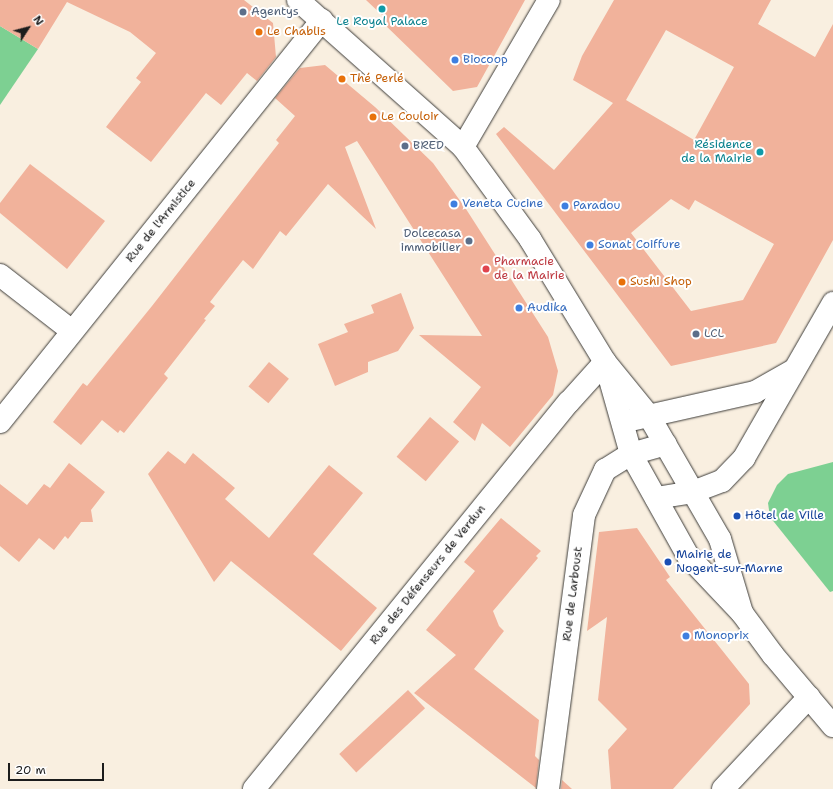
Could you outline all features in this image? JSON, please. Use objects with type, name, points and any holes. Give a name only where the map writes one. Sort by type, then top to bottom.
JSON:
[{"type":"street","points":[[298,0],[463,147],[530,239],[605,362],[649,416],[720,539],[742,613]]},
{"type":"street","points":[[463,147],[549,0]]},
{"type":"street","name":"Rue de l'Armistice","points":[[0,422],[72,330],[322,20]]},
{"type":"street","points":[[0,274],[72,330]]},
{"type":"street","points":[[656,498],[693,492],[722,481],[744,458],[833,304]]},
{"type":"street","points":[[605,362],[620,421],[631,454],[688,556],[742,613],[833,726]]},
{"type":"street","name":"Rue des Défenseurs de Verdun","points":[[254,789],[569,402],[605,362]]},
{"type":"street","points":[[620,421],[649,416],[755,392],[795,369]]},
{"type":"street","name":"Rue de Larboust","points":[[548,789],[584,515],[605,470],[631,454],[666,444]]},
{"type":"street","points":[[723,789],[809,697]]},
{"type":"green space","points":[[0,26],[38,49],[0,105]]},
{"type":"green space","points":[[833,462],[833,591],[830,592],[770,517],[768,503],[777,485],[788,474]]},
{"type":"building","points":[[0,0],[244,0],[273,23],[276,57],[257,81],[247,73],[221,105],[206,93],[151,162],[106,127],[141,82],[136,78],[156,53],[130,32],[67,2],[38,49],[0,26]]},
{"type":"building","points":[[366,0],[525,0],[477,87],[453,91],[382,22],[384,17]]},
{"type":"building","points":[[614,0],[771,0],[758,24],[815,57],[833,24],[833,240],[776,343],[671,366],[496,134],[504,127],[554,170],[613,103],[573,80],[582,56]],"holes":[[[666,30],[734,67],[694,140],[626,100]],[[671,199],[689,210],[695,200],[774,244],[743,300],[691,311],[631,233]]]},
{"type":"building","points":[[325,65],[375,107],[433,163],[466,209],[548,337],[558,371],[553,395],[510,447],[482,423],[475,441],[453,422],[481,387],[419,335],[482,336],[357,141],[345,147],[376,229],[328,184],[286,236],[280,231],[253,269],[243,260],[210,302],[215,306],[204,319],[206,320],[164,374],[168,378],[124,433],[120,430],[118,433],[102,420],[81,445],[53,422],[83,383],[87,386],[152,306],[279,143],[276,140],[295,116],[275,98],[300,68]]},
{"type":"building","points":[[30,164],[105,221],[67,269],[0,213],[0,203]]},
{"type":"building","points":[[401,293],[414,328],[398,351],[368,362],[368,372],[335,386],[318,344],[348,332],[344,324],[374,313],[371,305]]},
{"type":"building","points":[[269,362],[289,379],[268,403],[248,387]]},
{"type":"building","points":[[430,417],[459,441],[426,481],[397,457]]},
{"type":"building","points":[[168,451],[185,464],[193,453],[235,488],[225,499],[269,538],[329,465],[363,493],[313,554],[377,608],[341,651],[231,561],[214,582],[148,474]]},
{"type":"building","points":[[69,463],[105,492],[91,510],[93,522],[81,522],[68,539],[65,536],[54,550],[39,538],[19,562],[0,546],[0,484],[27,505],[44,484],[50,488]]},
{"type":"building","points":[[501,518],[541,551],[536,556],[538,558],[493,611],[499,626],[504,631],[474,669],[539,720],[535,756],[539,760],[536,788],[414,693],[456,655],[426,630],[475,571],[464,562]]},
{"type":"building","points":[[637,528],[670,577],[666,580],[749,684],[750,704],[673,789],[611,789],[608,750],[627,729],[598,700],[607,617],[587,631],[599,532]]},
{"type":"building","points":[[408,690],[425,708],[356,772],[339,754]]},
{"type":"building","points":[[562,780],[572,789],[561,789]]},
{"type":"place","name":"Le Royal Palace","points":[[382,9]]},
{"type":"place","name":"Agentys","points":[[243,12]]},
{"type":"place","name":"Le Chablis","points":[[259,32]]},
{"type":"place","name":"Biocoop","points":[[455,60]]},
{"type":"place","name":"Thé Perlé","points":[[342,79]]},
{"type":"place","name":"Le Couloir","points":[[373,117]]},
{"type":"place","name":"BRED","points":[[405,146]]},
{"type":"place","name":"Résidence de la Mairie","points":[[760,152]]},
{"type":"place","name":"Veneta Cucine","points":[[454,204]]},
{"type":"place","name":"Paradou","points":[[565,206]]},
{"type":"place","name":"Dolcecasa immobilier","points":[[469,241]]},
{"type":"place","name":"Sonat Coiffure","points":[[590,245]]},
{"type":"place","name":"Pharmacie de la Mairie","points":[[486,269]]},
{"type":"place","name":"Sushi Shop","points":[[622,282]]},
{"type":"place","name":"Audika","points":[[519,308]]},
{"type":"place","name":"LCL","points":[[696,334]]},
{"type":"place","name":"Hôtel de Ville","points":[[737,516]]},
{"type":"place","name":"Mairie de Nogent-sur-Marne","points":[[668,562]]},
{"type":"place","name":"Monoprix","points":[[686,636]]}]
